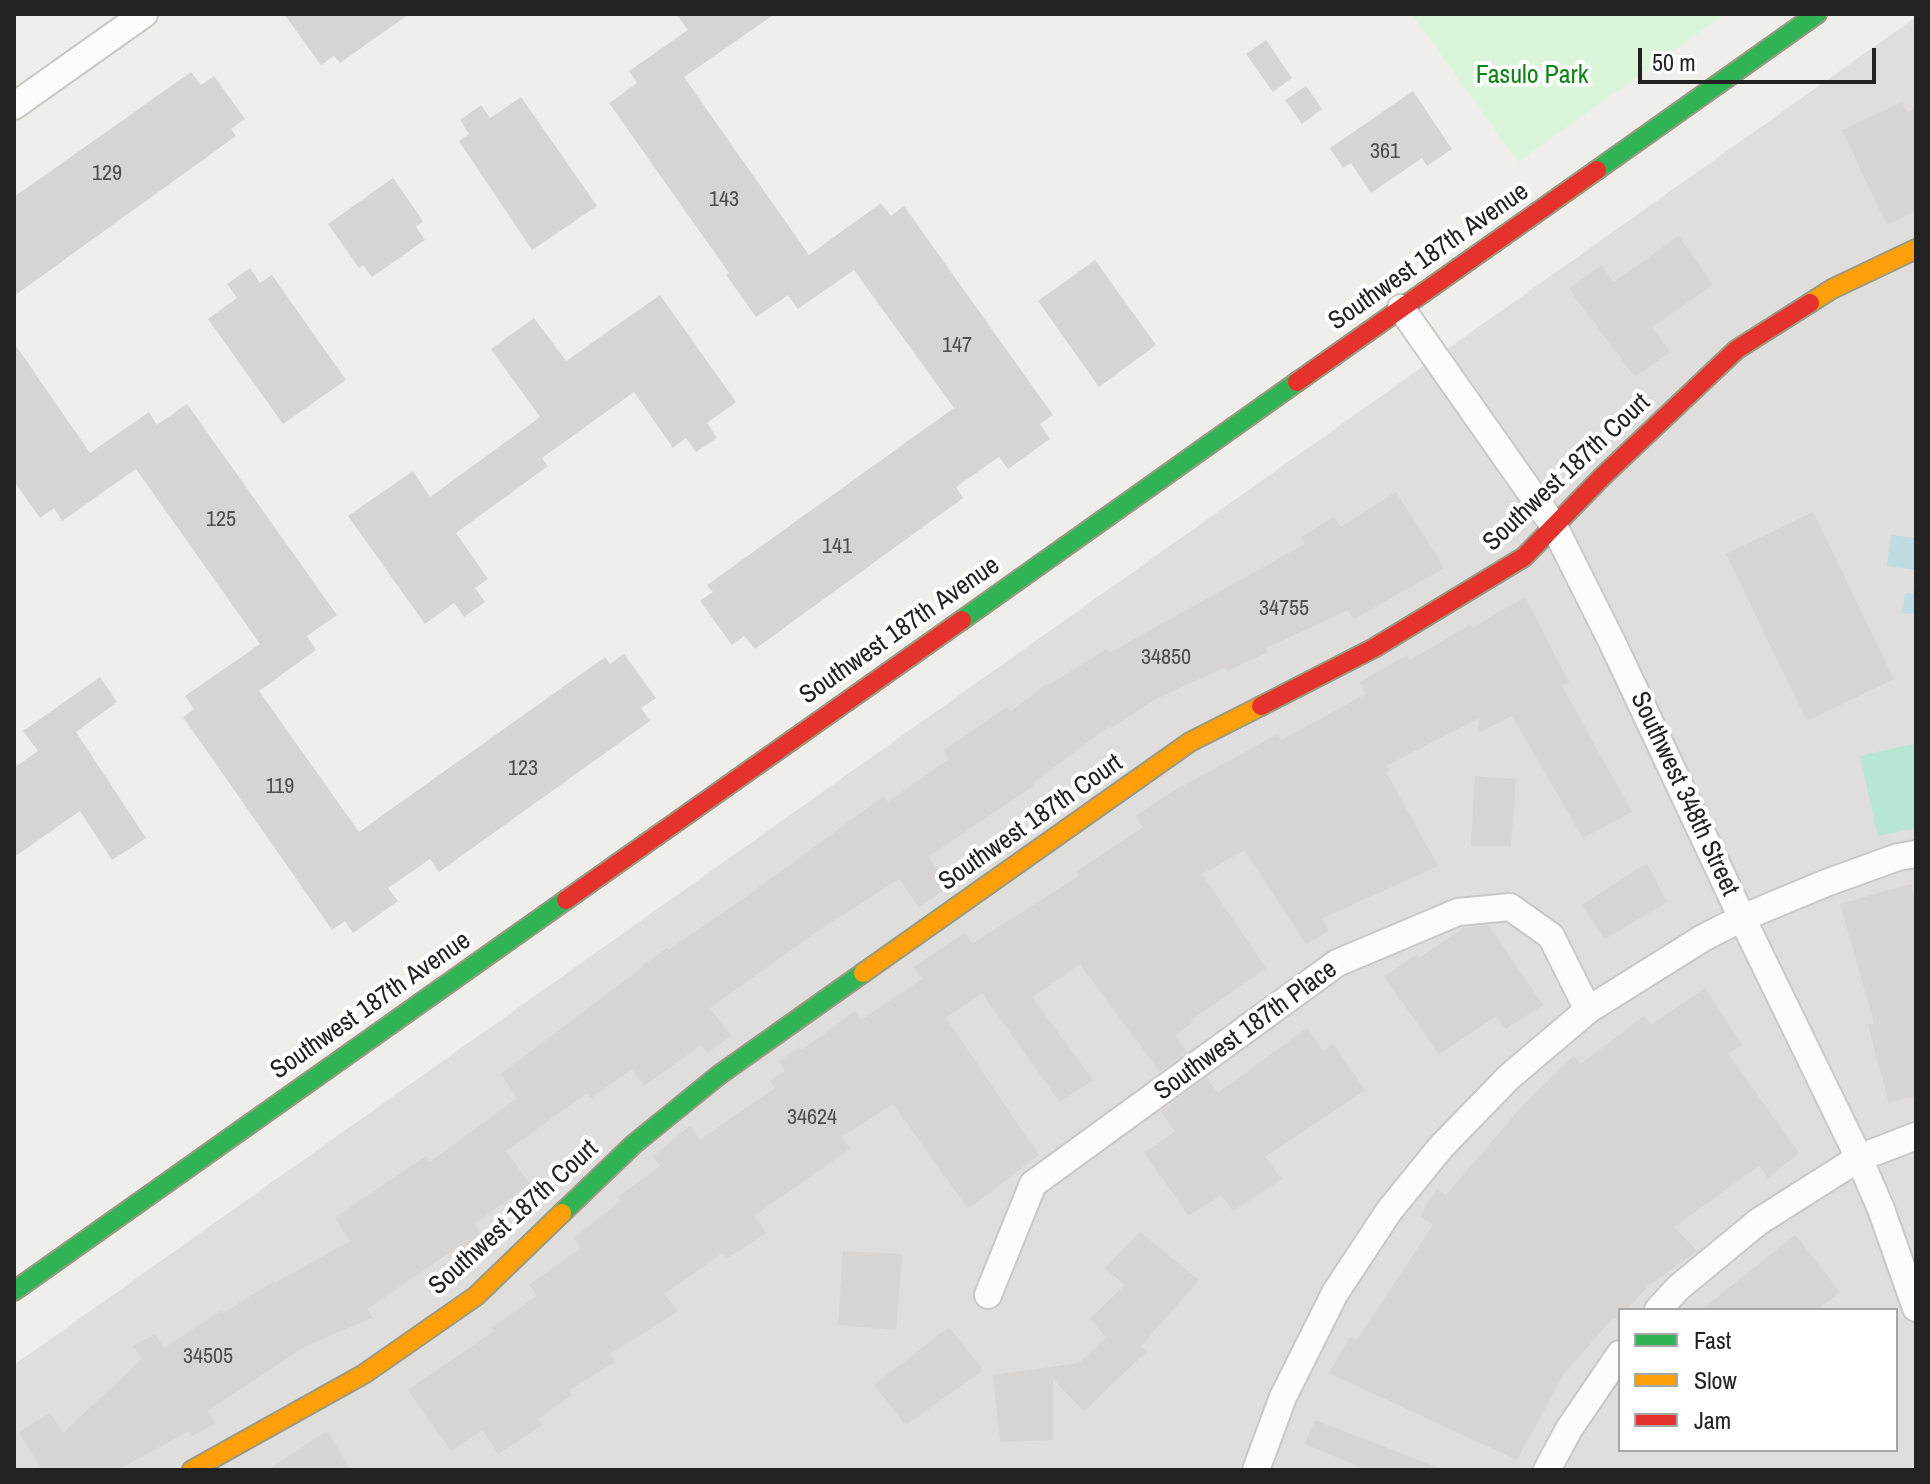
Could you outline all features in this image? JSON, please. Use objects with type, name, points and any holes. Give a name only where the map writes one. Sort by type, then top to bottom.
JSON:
[{"type":"street","points":[[14,106],[144,14]]},
{"type":"street","name":"Southwest 187th Avenue","points":[[14,1291],[1817,14]]},
{"type":"street","name":"Southwest 187th Court","points":[[192,1470],[364,1374],[476,1296],[634,1144],[719,1075],[1190,742],[1374,648],[1524,557],[1602,477],[1736,350],[1832,289],[1916,249]]},
{"type":"street","name":"Southwest 348th Street","points":[[1401,308],[1554,526],[1859,1158],[1881,1209],[1916,1308]]},
{"type":"street","points":[[1256,1470],[1283,1397],[1335,1293],[1389,1211],[1441,1147],[1509,1077],[1588,1010],[1703,938],[1826,883],[1898,857],[1916,854]]},
{"type":"street","name":"Southwest 187th Place","points":[[988,1295],[1033,1184],[1337,963],[1458,912],[1510,907],[1551,936],[1588,1010]]},
{"type":"street","points":[[1660,1308],[1678,1288],[1758,1222],[1822,1179],[1859,1158],[1916,1136]]},
{"type":"street","points":[[1547,1470],[1569,1429],[1618,1357]]},
{"type":"shaded area","points":[[1916,17],[1916,1470],[14,1470],[14,1365]]},
{"type":"green space","name":"Fasulo Park","points":[[1412,14],[1725,14],[1518,162]]},
{"type":"green space","points":[[1916,743],[1916,828],[1878,836],[1860,756]]},
{"type":"water","points":[[1891,535],[1916,538],[1916,570],[1887,566]]},
{"type":"water","points":[[1916,570],[1916,614],[1902,613],[1905,593],[1913,594]]},
{"type":"building","points":[[284,14],[409,14],[340,63],[334,56],[321,65]]},
{"type":"building","points":[[676,14],[775,14],[684,77],[809,255],[881,203],[891,216],[904,206],[1053,415],[1040,424],[1050,439],[1008,469],[999,457],[956,487],[963,498],[755,649],[744,636],[732,645],[700,601],[713,592],[707,585],[954,408],[854,270],[798,309],[788,295],[756,317],[726,275],[729,273],[609,103],[637,83],[629,71],[688,30]]},
{"type":"building","points":[[1266,40],[1292,78],[1273,92],[1246,54]]},
{"type":"building","points":[[191,72],[201,85],[214,76],[245,119],[231,129],[236,136],[14,296],[14,197]]},
{"type":"building","points":[[1306,86],[1322,109],[1302,124],[1285,100]]},
{"type":"building","points":[[1413,91],[1452,149],[1427,166],[1422,158],[1371,193],[1351,163],[1343,168],[1330,148]]},
{"type":"building","points":[[521,97],[597,206],[532,250],[459,141],[469,134],[460,120],[481,105],[490,118]]},
{"type":"building","points":[[1902,102],[1907,113],[1916,107],[1916,211],[1887,225],[1842,130]]},
{"type":"building","points":[[393,178],[423,221],[416,227],[425,240],[372,277],[363,265],[359,268],[328,224]]},
{"type":"building","points":[[1679,236],[1713,285],[1652,327],[1670,352],[1635,377],[1569,289],[1601,265],[1614,282]]},
{"type":"building","points":[[1095,260],[1156,345],[1099,387],[1038,301]]},
{"type":"building","points":[[250,268],[260,283],[272,275],[346,380],[283,424],[208,319],[237,298],[227,284]]},
{"type":"building","points":[[660,295],[736,402],[707,423],[717,438],[696,452],[686,438],[673,448],[634,392],[542,458],[548,466],[456,533],[488,579],[475,588],[485,602],[464,617],[454,603],[425,624],[348,516],[413,471],[430,497],[540,417],[491,349],[534,318],[566,361]]},
{"type":"building","points":[[14,343],[90,453],[149,412],[157,425],[187,404],[337,615],[307,636],[316,650],[259,691],[359,832],[605,657],[610,664],[624,654],[656,698],[641,708],[650,721],[439,872],[430,859],[388,888],[398,901],[353,933],[345,921],[332,930],[183,717],[194,709],[185,696],[260,644],[136,469],[62,521],[54,508],[40,518],[14,481]]},
{"type":"building","points":[[1396,492],[1444,568],[1354,619],[1348,610],[1266,648],[1268,652],[1227,671],[1225,667],[1154,700],[1111,728],[1109,726],[1033,783],[1035,785],[928,857],[949,886],[919,907],[899,879],[822,928],[710,1008],[731,1036],[707,1053],[701,1045],[644,1086],[632,1069],[591,1098],[587,1093],[506,1151],[530,1184],[474,1224],[483,1238],[459,1255],[455,1249],[367,1309],[372,1318],[306,1346],[207,1411],[216,1423],[192,1436],[189,1431],[117,1470],[42,1470],[19,1432],[50,1413],[63,1433],[142,1359],[133,1346],[155,1334],[164,1348],[222,1310],[224,1313],[274,1281],[350,1241],[335,1218],[426,1156],[430,1162],[517,1098],[501,1074],[643,965],[750,894],[884,796],[888,802],[949,759],[943,751],[1007,707],[1010,712],[1048,683],[1107,649],[1109,653],[1305,544],[1301,537],[1334,517],[1341,527]]},
{"type":"building","points":[[1813,512],[1894,679],[1807,721],[1726,554]]},
{"type":"building","points":[[1525,597],[1569,682],[1562,686],[1632,812],[1583,838],[1512,716],[1478,733],[1479,718],[1386,766],[1389,771],[1386,772],[1438,866],[1321,919],[1329,931],[1306,944],[1245,850],[1202,874],[1266,968],[1191,1020],[1193,1022],[1175,1036],[1187,1052],[1160,1072],[1080,964],[1032,997],[1093,1080],[1060,1102],[982,993],[946,1018],[1039,1155],[968,1209],[893,1104],[841,1137],[851,1148],[754,1216],[766,1233],[726,1259],[722,1253],[664,1294],[678,1311],[610,1354],[615,1362],[569,1390],[572,1395],[538,1419],[542,1425],[498,1454],[482,1430],[451,1451],[408,1390],[494,1331],[491,1328],[537,1296],[529,1285],[581,1248],[574,1238],[621,1201],[618,1197],[660,1166],[653,1156],[690,1126],[700,1140],[775,1088],[770,1081],[785,1070],[779,1061],[799,1047],[802,1050],[855,1011],[861,1020],[922,979],[914,967],[965,933],[972,944],[1079,876],[1076,872],[1143,827],[1135,816],[1170,793],[1278,734],[1281,740],[1366,694],[1360,682],[1407,655],[1410,660]]},
{"type":"building","points":[[100,677],[117,702],[76,732],[146,838],[112,860],[80,811],[14,857],[14,768],[38,751],[23,731]]},
{"type":"building","points":[[1475,776],[1516,779],[1511,846],[1471,846]]},
{"type":"building","points":[[1647,863],[1667,902],[1605,939],[1582,905]]},
{"type":"building","points":[[1911,884],[1916,902],[1916,1096],[1889,1103],[1868,1025],[1874,1023],[1840,904]]},
{"type":"building","points":[[1488,925],[1543,1005],[1506,1029],[1496,1016],[1439,1054],[1384,977],[1463,928]]},
{"type":"building","points":[[1705,988],[1742,1045],[1728,1054],[1799,1153],[1768,1178],[1759,1166],[1674,1227],[1697,1251],[1648,1286],[1628,1308],[1618,1308],[1618,1319],[1613,1318],[1563,1375],[1517,1460],[1329,1373],[1350,1337],[1357,1340],[1433,1225],[1420,1216],[1437,1189],[1446,1195],[1526,1102],[1574,1056],[1581,1064],[1644,1016],[1651,1025]]},
{"type":"building","points":[[1307,1028],[1323,1051],[1333,1044],[1365,1090],[1265,1157],[1282,1179],[1233,1211],[1221,1195],[1189,1216],[1144,1153],[1175,1132],[1161,1111],[1206,1078],[1218,1093]]},
{"type":"building","points":[[1140,1232],[1199,1280],[1141,1346],[1146,1352],[1084,1411],[1053,1379],[1053,1440],[1000,1442],[993,1375],[1079,1363],[1106,1337],[1090,1319],[1125,1285],[1105,1268]]},
{"type":"building","points":[[1795,1235],[1840,1292],[1820,1308],[1704,1308]]},
{"type":"building","points":[[843,1251],[902,1254],[896,1330],[838,1325]]},
{"type":"building","points":[[949,1327],[983,1370],[906,1425],[874,1385]]},
{"type":"building","points":[[1315,1420],[1439,1468],[1367,1470],[1305,1444]]},
{"type":"building","points":[[327,1431],[351,1470],[268,1470]]},
{"type":"traffic: fast","points":[[1597,170],[1817,14]]},
{"type":"traffic: fast","points":[[962,620],[1297,382]]},
{"type":"traffic: fast","points":[[14,1291],[566,900]]},
{"type":"traffic: fast","points":[[562,1213],[634,1144],[719,1075],[863,973]]},
{"type":"traffic: slow","points":[[1810,303],[1832,289],[1916,249]]},
{"type":"traffic: slow","points":[[863,973],[1190,742],[1261,706]]},
{"type":"traffic: slow","points":[[192,1470],[364,1374],[476,1296],[562,1213]]},
{"type":"traffic: jam","points":[[1297,382],[1597,170]]},
{"type":"traffic: jam","points":[[1261,706],[1374,648],[1524,557],[1602,477],[1736,350],[1810,303]]},
{"type":"traffic: jam","points":[[566,900],[962,620]]}]
